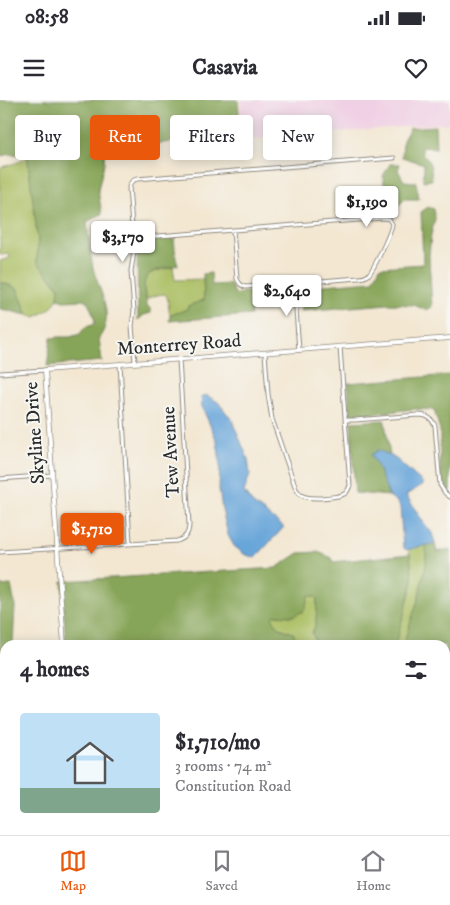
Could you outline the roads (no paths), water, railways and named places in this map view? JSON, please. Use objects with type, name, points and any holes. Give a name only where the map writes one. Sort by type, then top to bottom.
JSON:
[{"type":"street","points":[[135,362],[131,271],[134,252],[129,186],[132,181],[137,179],[394,158]]},
{"type":"street","points":[[132,238],[384,218],[389,219],[392,224],[367,276],[245,286],[240,284],[237,279],[233,230]]},
{"type":"street","points":[[294,283],[299,350]]},
{"type":"street","name":"Monterrey Road","points":[[0,373],[450,338]]},
{"type":"street","points":[[265,352],[272,419],[296,489],[308,498],[331,497],[342,495],[348,491],[350,482],[340,347]]},
{"type":"street","name":"Tew Avenue","points":[[130,543],[181,540],[187,534],[189,524],[179,359]]},
{"type":"street","points":[[0,552],[130,543],[120,364]]},
{"type":"street","name":"Skyline Drive","points":[[45,370],[64,640]]},
{"type":"street","points":[[345,420],[420,415],[429,417],[435,426],[440,485],[450,497]]},
{"type":"street","points":[[0,479],[52,475]]},
{"type":"water","points":[[122,228],[123,246],[99,245],[99,230]]},
{"type":"water","points":[[206,395],[218,402],[232,420],[248,459],[250,474],[244,492],[252,503],[284,527],[255,558],[244,554],[234,546],[228,535],[219,489],[220,462],[217,441],[202,407],[201,397]]},
{"type":"water","points":[[378,450],[395,458],[424,484],[406,495],[432,533],[435,543],[406,550],[403,547],[400,507],[389,496],[371,455]]}]
